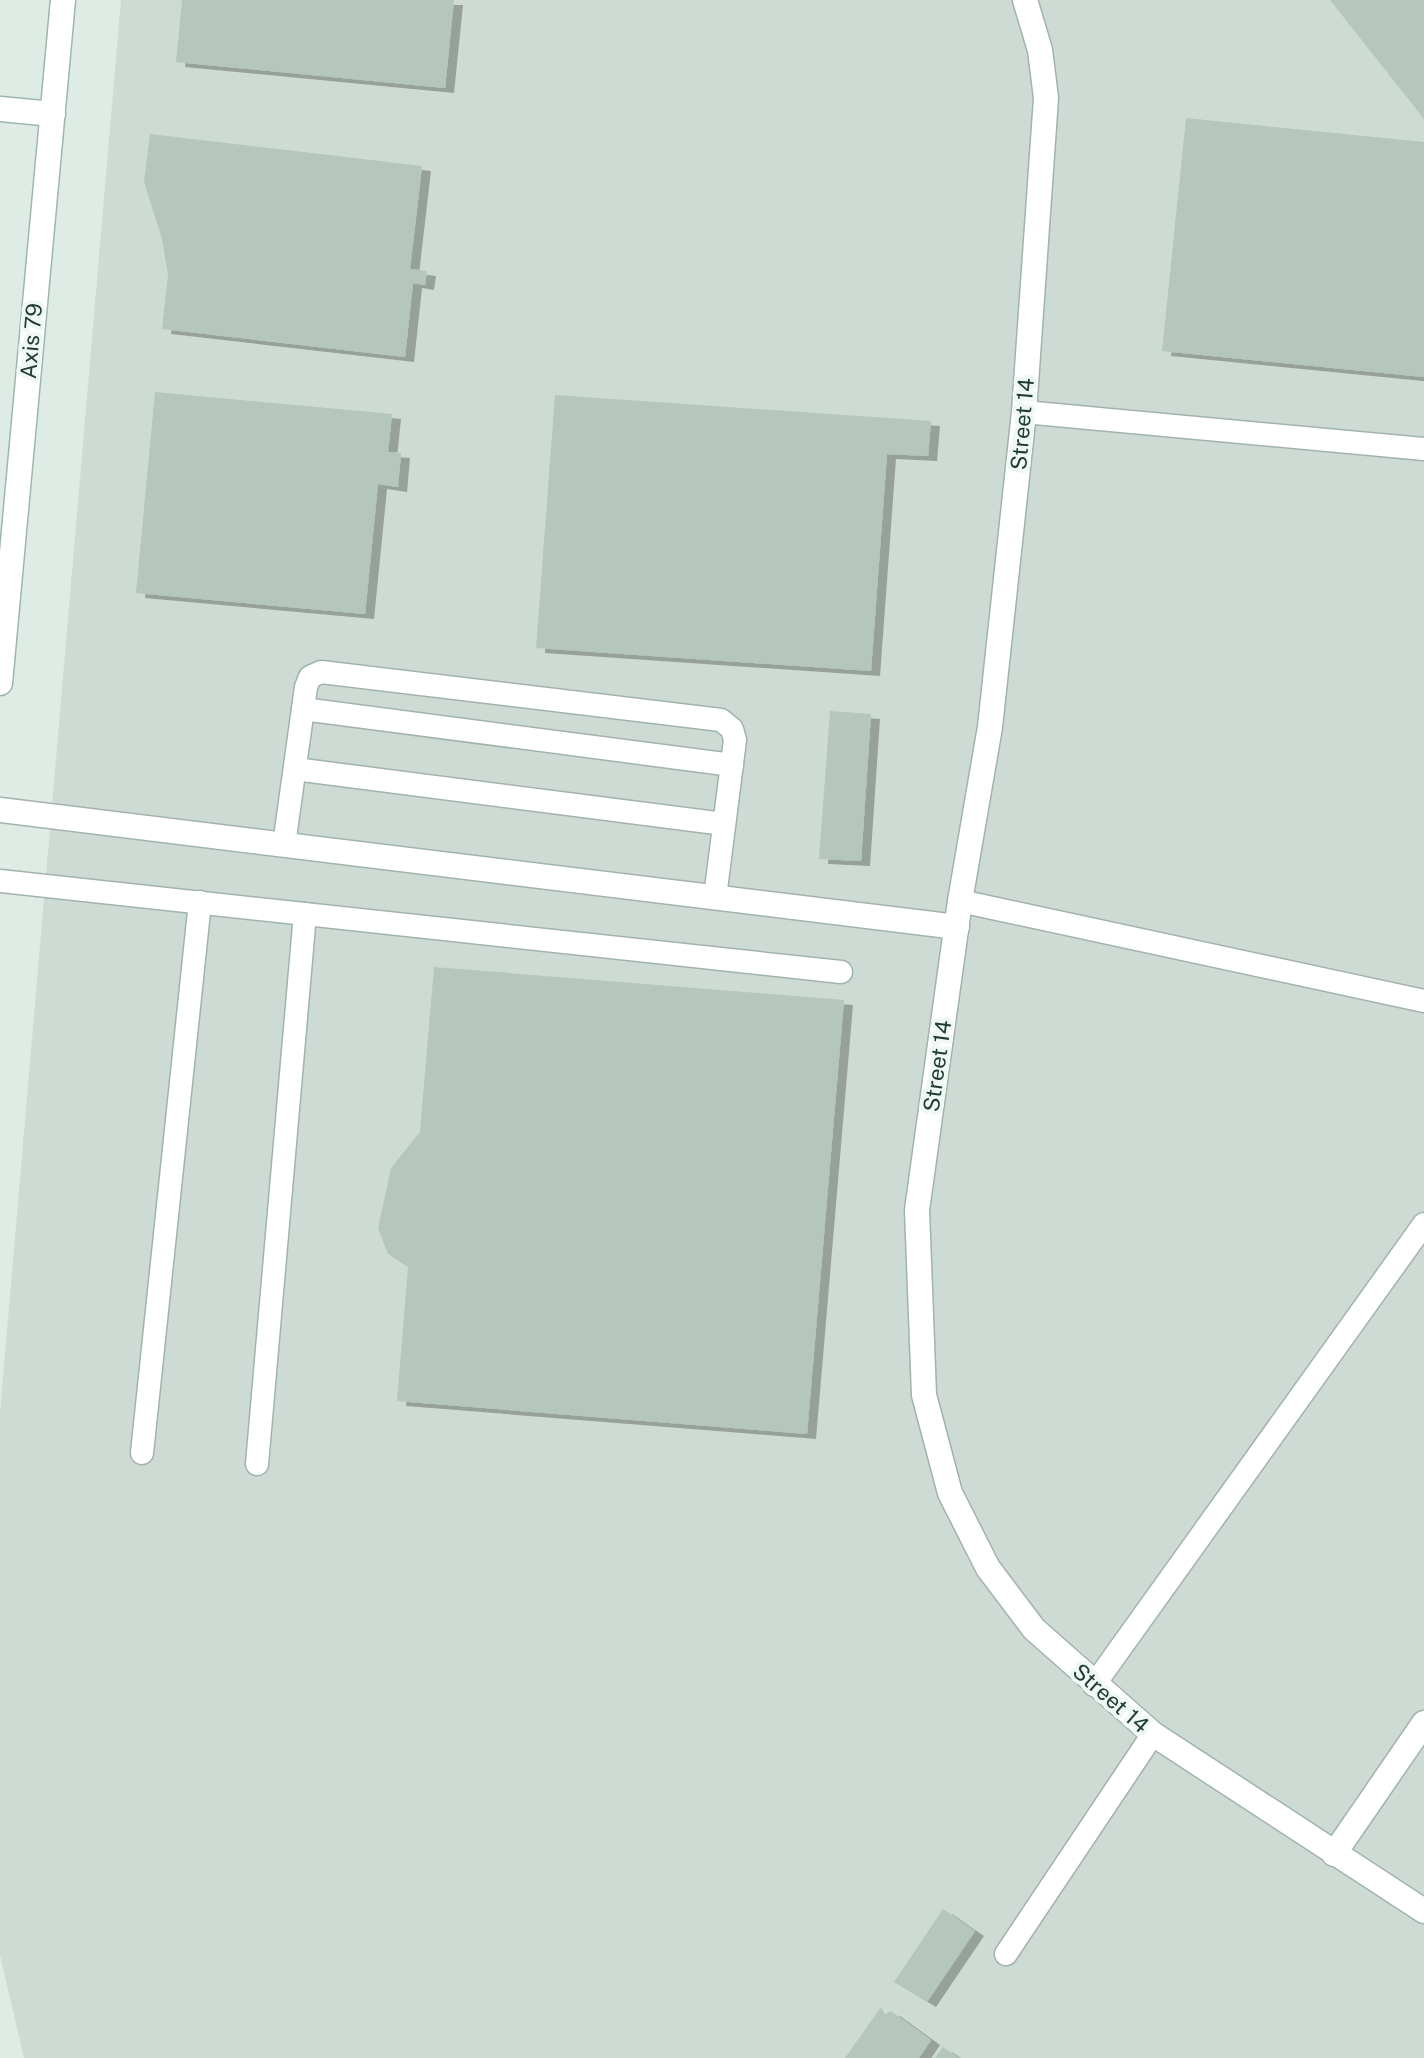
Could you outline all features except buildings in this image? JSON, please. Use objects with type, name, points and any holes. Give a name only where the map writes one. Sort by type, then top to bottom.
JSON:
[{"type":"street","name":"Axis 79","points":[[0,683],[63,0]]},
{"type":"street","name":"Street 14","points":[[1025,0],[1040,50],[1046,98],[1024,412],[990,727],[960,901],[917,1210],[924,1395],[950,1493],[988,1568],[1034,1629],[1153,1734],[1424,1911]]},
{"type":"street","points":[[0,109],[53,114]]},
{"type":"street","points":[[0,810],[957,927]]},
{"type":"street","points":[[1334,1854],[1424,1723]]},
{"type":"lane","points":[[1024,412],[1424,449]]},
{"type":"lane","points":[[284,845],[303,709],[310,677],[321,672],[721,720],[732,729],[735,740],[715,897]]},
{"type":"lane","points":[[303,709],[732,765]]},
{"type":"lane","points":[[295,769],[724,824]]},
{"type":"lane","points":[[0,881],[841,972]]},
{"type":"lane","points":[[960,901],[1424,1001]]},
{"type":"lane","points":[[142,1453],[200,902]]},
{"type":"lane","points":[[257,1464],[305,914]]},
{"type":"lane","points":[[1094,1685],[1424,1224]]},
{"type":"lane","points":[[1006,1954],[1153,1734]]},
{"type":"shaded area","points":[[121,0],[1424,0],[1424,2058],[24,2058],[0,1955],[0,1413]]}]
